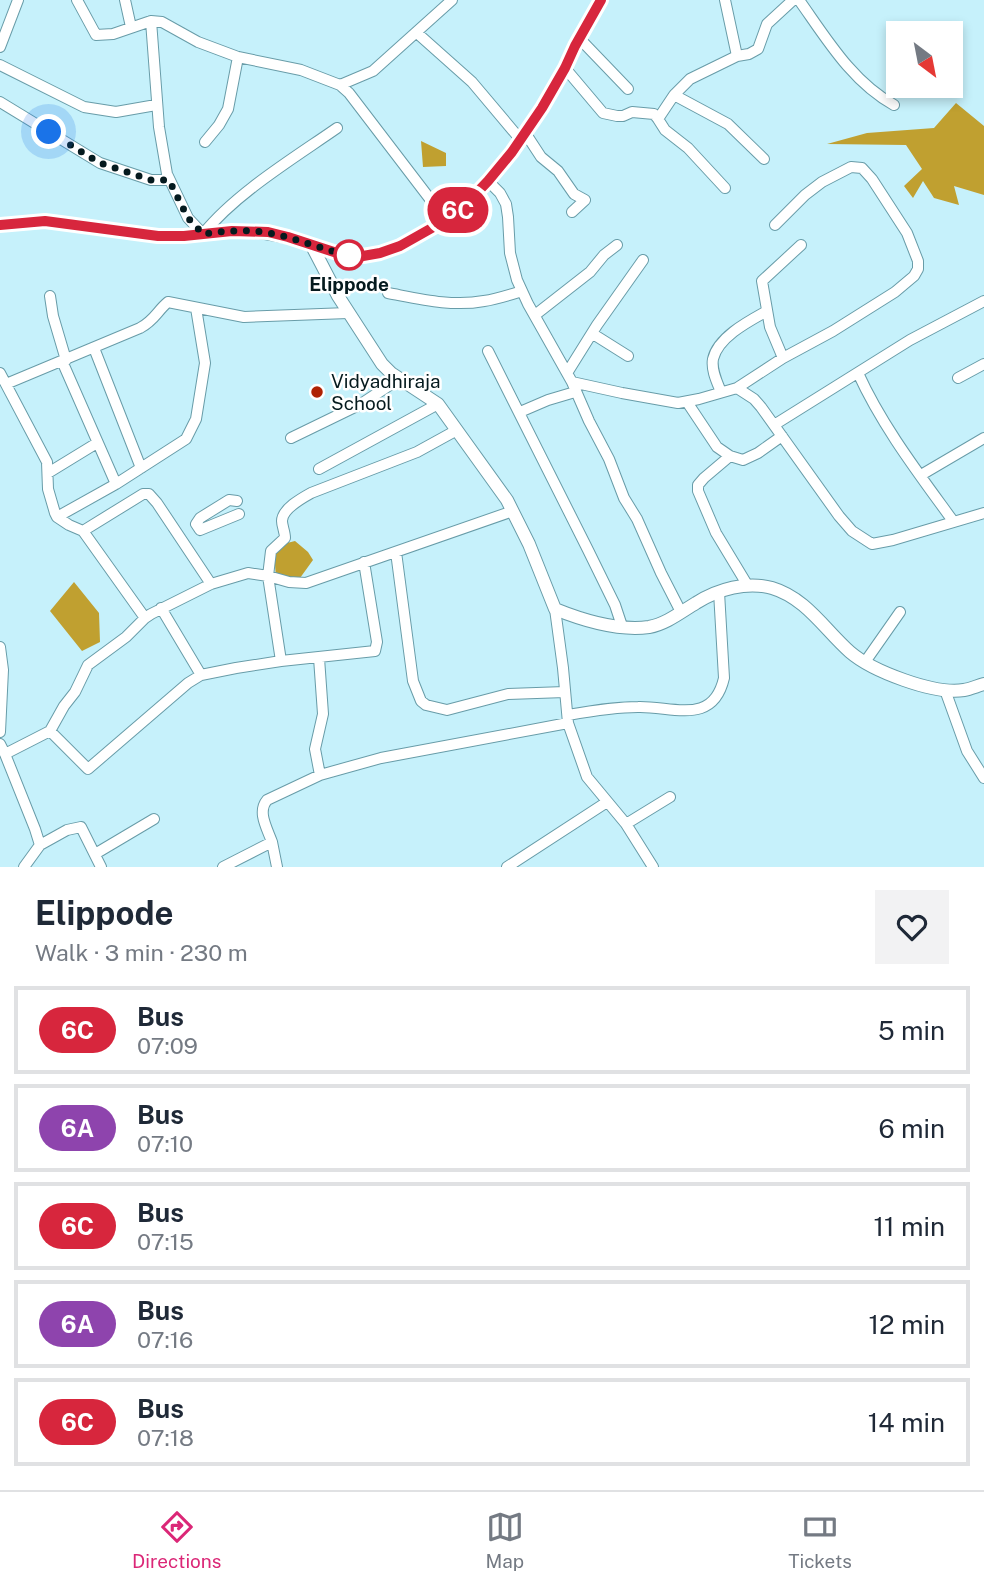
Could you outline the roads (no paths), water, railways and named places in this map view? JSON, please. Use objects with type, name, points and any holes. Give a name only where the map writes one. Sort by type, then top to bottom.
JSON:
[{"type":"street","points":[[0,47],[18,0]]},
{"type":"street","points":[[77,0],[96,35],[113,34],[151,21],[162,22],[198,42],[238,57],[301,70],[340,85],[349,93],[446,220]]},
{"type":"street","points":[[125,0],[131,27]]},
{"type":"street","points":[[340,85],[373,71],[452,0]]},
{"type":"street","points":[[0,225],[45,221],[158,236],[232,231],[268,232],[337,253],[363,256],[400,246],[446,220],[488,181],[542,108],[601,0]]},
{"type":"street","points":[[725,0],[737,57]]},
{"type":"street","points":[[658,119],[674,95],[690,79],[758,50],[767,24],[793,0]]},
{"type":"street","points":[[799,0],[838,55],[859,78],[894,105]]},
{"type":"street","points":[[151,21],[156,105],[169,180],[188,218],[203,234]]},
{"type":"street","points":[[417,33],[472,82],[541,157],[558,171],[574,194],[584,200],[572,212]]},
{"type":"street","points":[[579,38],[628,89]]},
{"type":"street","points":[[205,142],[228,110],[238,57]]},
{"type":"street","points":[[0,65],[84,107],[116,112],[156,105]]},
{"type":"street","points":[[565,68],[603,113],[617,116],[638,112],[654,114],[665,130],[688,148],[725,188]]},
{"type":"street","points":[[674,95],[728,124],[764,159]]},
{"type":"street","points":[[0,102],[100,163],[151,180],[169,180]]},
{"type":"street","points":[[203,234],[258,183],[337,128]]},
{"type":"street","points":[[572,382],[678,403],[737,388],[895,292],[914,276],[918,269],[918,261],[907,233],[862,168],[851,167],[822,182],[775,225]]},
{"type":"street","points":[[488,181],[506,204],[510,253],[517,280],[572,382],[609,459],[624,498],[637,519],[681,612]]},
{"type":"street","points":[[535,315],[590,272],[604,255],[617,245]]},
{"type":"street","points":[[783,358],[770,327],[762,281],[800,245]]},
{"type":"street","points":[[312,246],[348,313],[382,364],[399,379],[438,404],[507,500],[529,544],[555,608],[568,719],[587,776],[626,824],[651,866]]},
{"type":"street","points":[[324,269],[337,253]]},
{"type":"street","points":[[520,412],[548,400],[572,382],[593,334],[643,260]]},
{"type":"street","points":[[388,293],[438,302],[461,303],[483,301],[522,291]]},
{"type":"street","points":[[50,296],[64,360],[116,484]]},
{"type":"street","points":[[774,425],[910,340],[984,301]]},
{"type":"street","points":[[6,384],[151,322],[168,302],[244,317],[348,313]]},
{"type":"street","points":[[57,517],[116,484],[186,439],[196,419],[205,363],[196,308]]},
{"type":"street","points":[[721,392],[714,372],[713,357],[735,331],[767,311]]},
{"type":"street","points":[[593,334],[628,356]]},
{"type":"street","points":[[94,348],[141,468]]},
{"type":"street","points":[[488,351],[610,594],[622,626]]},
{"type":"street","points":[[958,378],[984,364]]},
{"type":"street","points":[[0,373],[47,462],[48,489],[57,517],[83,531],[145,618]]},
{"type":"street","points":[[858,373],[866,391],[953,521]]},
{"type":"street","points":[[291,438],[360,404],[399,379]]},
{"type":"street","points":[[737,388],[754,399],[839,516],[852,531],[872,544],[984,513]]},
{"type":"street","points":[[687,402],[717,447],[730,456],[743,460],[782,436]]},
{"type":"street","points":[[319,469],[438,404]]},
{"type":"street","points":[[281,661],[268,576],[271,551],[285,538],[282,518],[296,502],[311,493],[417,452],[457,430]]},
{"type":"street","points":[[920,475],[984,438]]},
{"type":"street","points":[[48,473],[97,443]]},
{"type":"street","points":[[730,456],[704,478],[698,485],[698,491],[716,533],[748,586]]},
{"type":"street","points":[[83,531],[142,494],[149,494],[211,584]]},
{"type":"street","points":[[237,501],[229,500],[200,518],[196,524],[200,530],[239,514]]},
{"type":"street","points":[[40,845],[1,748],[50,731],[75,692],[88,665],[126,637],[145,618],[211,584],[248,573],[306,583],[513,511]]},
{"type":"street","points":[[396,552],[414,681],[421,701],[426,705],[447,710],[508,694],[565,692]]},
{"type":"street","points":[[50,731],[88,769],[188,683],[201,675],[281,661],[375,651],[377,649],[372,607],[364,562]]},
{"type":"street","points":[[555,608],[592,621],[650,627],[719,592],[748,586],[773,589],[802,603],[849,651],[890,676],[945,690],[963,691],[984,684]]},
{"type":"street","points":[[277,867],[272,842],[262,815],[262,806],[267,800],[320,775],[382,758],[605,709],[640,706],[697,710],[711,704],[721,691],[724,678],[719,592]]},
{"type":"street","points":[[161,608],[201,675]]},
{"type":"street","points":[[865,663],[900,612]]},
{"type":"street","points":[[0,647],[0,732]]},
{"type":"street","points":[[319,658],[323,714],[315,749],[320,775]]},
{"type":"street","points":[[945,690],[967,751],[984,778]]},
{"type":"street","points":[[626,824],[670,797]]},
{"type":"street","points":[[507,867],[607,802]]},
{"type":"street","points":[[95,855],[154,819]]},
{"type":"street","points":[[24,867],[40,845],[67,830],[81,827],[101,867]]},
{"type":"street","points":[[223,867],[272,842]]},
{"type":"place","name":"Elippode","points":[[349,255]]},
{"type":"place","name":"Vidyadhiraja School","points":[[317,392]]}]
